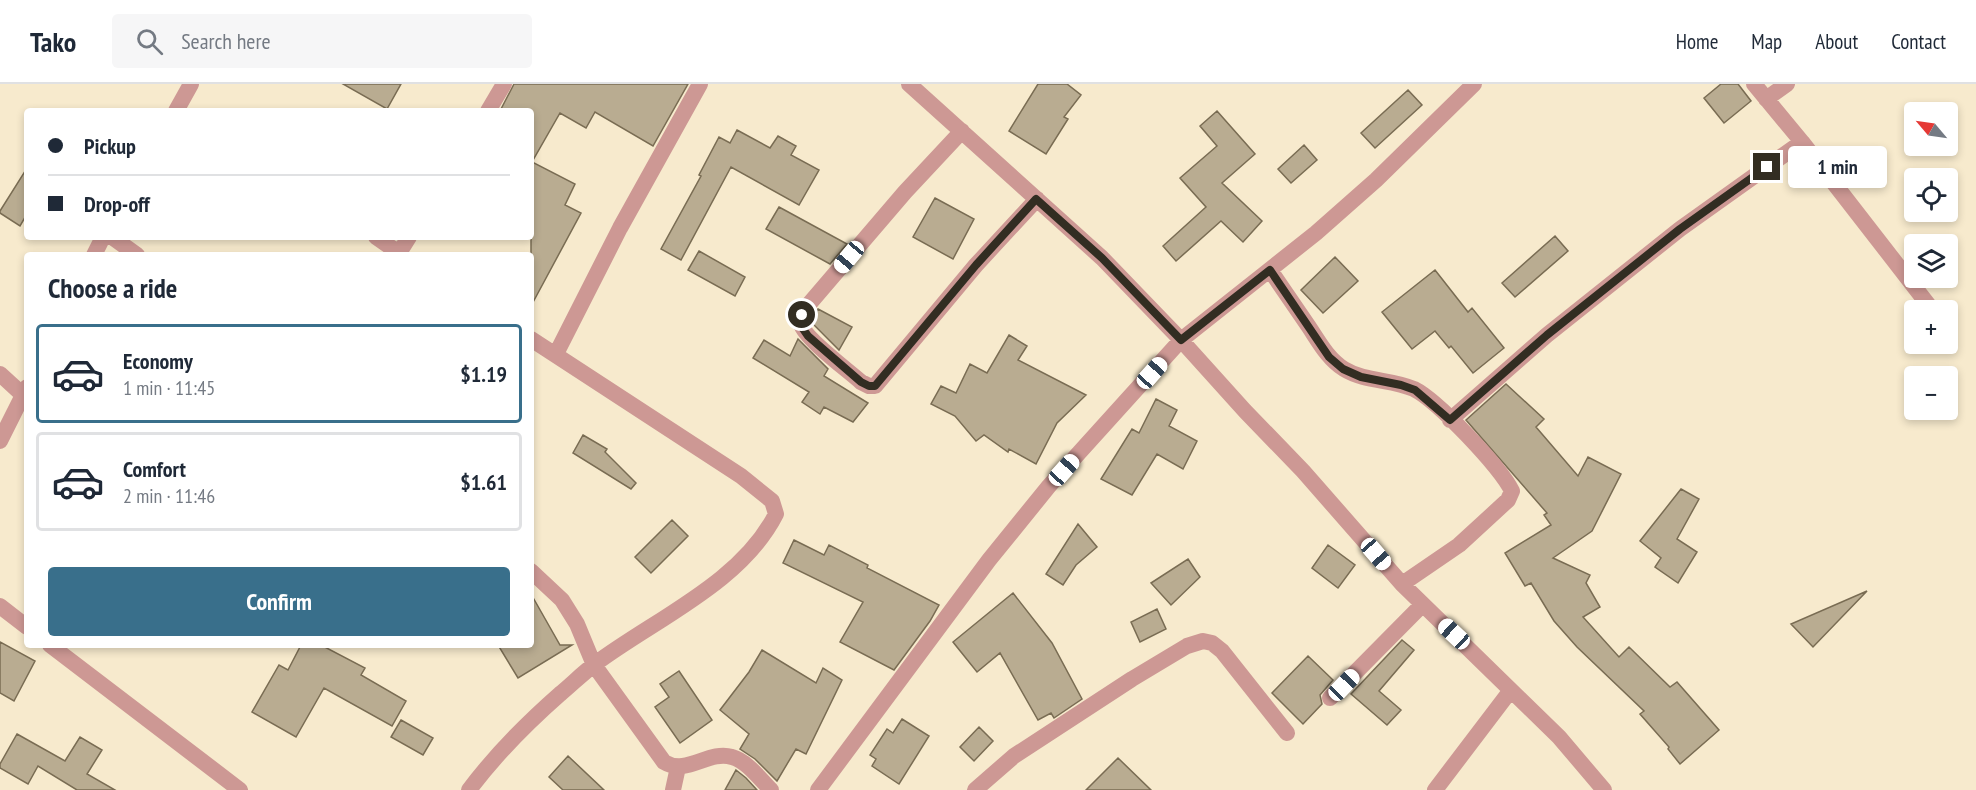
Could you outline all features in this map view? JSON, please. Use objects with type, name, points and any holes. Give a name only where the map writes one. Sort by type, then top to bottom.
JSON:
[{"type":"street","points":[[184,108],[191,84]]},
{"type":"street","points":[[490,108],[504,84]]},
{"type":"street","points":[[556,354],[620,228],[700,84]]},
{"type":"street","points":[[909,84],[1102,258],[1303,471],[1402,584],[1559,737],[1604,790]]},
{"type":"street","points":[[818,790],[989,560],[1049,486],[1181,340],[1316,233],[1376,180],[1474,84]]},
{"type":"street","points":[[1754,84],[1925,300]]},
{"type":"street","points":[[1766,99],[1787,84]]},
{"type":"street","points":[[962,131],[898,200],[804,310],[801,326],[808,336],[861,382],[875,386],[976,265],[1036,199]]},
{"type":"street","points":[[1450,420],[1547,335],[1680,229],[1802,142]]},
{"type":"street","points":[[116,240],[133,252]]},
{"type":"street","points":[[380,240],[397,252]]},
{"type":"street","points":[[1270,270],[1329,357],[1343,369],[1361,377],[1415,390],[1478,448],[1508,483],[1512,491],[1508,500],[1460,544],[1402,584]]},
{"type":"street","points":[[469,790],[482,772],[526,725],[594,665],[707,589],[743,559],[767,532],[776,514],[771,501],[741,476],[534,341]]},
{"type":"street","points":[[0,374],[24,390]]},
{"type":"street","points":[[0,441],[24,393]]},
{"type":"street","points":[[534,574],[562,600],[577,624],[594,665],[664,762],[678,768],[715,758],[734,757],[746,765],[771,790]]},
{"type":"street","points":[[1330,698],[1422,605]]},
{"type":"street","points":[[0,606],[24,625]]},
{"type":"street","points":[[975,790],[1024,750],[1186,646],[1203,641],[1212,643],[1222,651],[1287,733]]},
{"type":"street","points":[[54,648],[240,790]]},
{"type":"street","points":[[1434,790],[1511,690]]},
{"type":"street","points":[[673,790],[678,768]]},
{"type":"building","points":[[343,84],[401,84],[388,108]]},
{"type":"building","points":[[514,84],[688,84],[653,146],[595,112],[586,128],[560,113],[534,158],[534,108],[502,108]]},
{"type":"building","points":[[1038,84],[1067,84],[1081,95],[1064,117],[1068,119],[1046,154],[1009,131]]},
{"type":"building","points":[[1721,84],[1738,84],[1751,101],[1724,123],[1704,98]]},
{"type":"building","points":[[1408,90],[1422,105],[1375,148],[1361,133]]},
{"type":"building","points":[[1217,111],[1255,154],[1222,183],[1262,221],[1243,242],[1221,221],[1176,261],[1163,246],[1206,207],[1180,178],[1217,146],[1200,126]]},
{"type":"building","points":[[737,130],[770,148],[778,136],[796,146],[791,155],[819,170],[799,205],[731,167],[681,260],[661,249],[701,176],[699,175],[719,137],[730,143]]},
{"type":"building","points":[[1304,145],[1317,160],[1291,183],[1278,169]]},
{"type":"building","points":[[534,163],[575,184],[565,205],[581,213],[534,300],[534,252],[531,252],[531,240],[534,240]]},
{"type":"building","points":[[24,173],[24,219],[20,226],[0,211]]},
{"type":"building","points":[[935,198],[974,219],[953,259],[913,237]]},
{"type":"building","points":[[779,207],[847,244],[830,264],[766,229]]},
{"type":"building","points":[[1555,236],[1568,251],[1515,297],[1502,283]]},
{"type":"building","points":[[699,251],[745,277],[735,296],[688,270]]},
{"type":"building","points":[[1335,257],[1358,281],[1323,313],[1301,290]]},
{"type":"building","points":[[1435,270],[1468,312],[1472,308],[1504,348],[1473,373],[1451,346],[1449,348],[1435,331],[1412,349],[1382,312]]},
{"type":"building","points":[[818,309],[852,327],[839,350],[813,324],[812,319]]},
{"type":"building","points":[[1009,335],[1027,346],[1018,360],[1086,395],[1057,423],[1036,464],[1009,449],[1008,452],[984,435],[976,441],[955,416],[931,404],[941,386],[956,393],[970,364],[987,373]]},
{"type":"building","points":[[798,339],[828,369],[824,376],[868,403],[853,422],[824,407],[820,414],[802,402],[809,392],[753,358],[764,340],[790,356]]},
{"type":"building","points":[[1506,384],[1544,419],[1536,427],[1578,476],[1588,457],[1621,474],[1592,531],[1553,558],[1590,575],[1586,583],[1600,607],[1583,617],[1619,657],[1629,647],[1670,687],[1677,682],[1719,730],[1680,764],[1668,749],[1669,747],[1640,714],[1644,711],[1577,647],[1554,621],[1531,583],[1525,586],[1505,553],[1551,525],[1544,515],[1547,513],[1466,420]]},
{"type":"building","points":[[1156,399],[1177,410],[1169,426],[1197,441],[1183,469],[1157,454],[1132,495],[1101,479],[1132,429],[1139,433]]},
{"type":"building","points":[[583,435],[607,449],[605,452],[636,483],[631,489],[573,453]]},
{"type":"building","points":[[1681,489],[1699,499],[1677,539],[1697,552],[1678,583],[1655,567],[1661,558],[1640,541]]},
{"type":"building","points":[[672,520],[688,536],[651,573],[635,557]]},
{"type":"building","points":[[1078,524],[1097,547],[1076,565],[1063,585],[1046,574]]},
{"type":"building","points":[[794,540],[824,555],[829,545],[868,565],[867,568],[939,605],[894,670],[840,642],[863,602],[783,563]]},
{"type":"building","points":[[1328,545],[1355,565],[1338,588],[1312,568]]},
{"type":"building","points":[[1188,559],[1200,577],[1171,605],[1151,583]]},
{"type":"building","points":[[1867,591],[1813,647],[1791,624]]},
{"type":"building","points":[[1013,593],[1052,643],[1082,699],[1054,718],[1051,713],[1038,720],[1000,653],[977,672],[953,642]]},
{"type":"building","points":[[534,599],[560,645],[572,645],[518,678],[500,648],[534,648]]},
{"type":"building","points":[[1157,609],[1166,629],[1140,642],[1131,622]]},
{"type":"building","points":[[1402,640],[1414,650],[1379,691],[1401,710],[1387,725],[1351,694]]},
{"type":"building","points":[[0,642],[35,661],[14,701],[0,693]]},
{"type":"building","points":[[299,648],[327,648],[365,668],[361,675],[406,701],[392,726],[324,688],[296,737],[252,712],[279,665],[288,670]]},
{"type":"building","points":[[762,650],[816,683],[823,668],[842,680],[806,754],[796,749],[777,781],[755,759],[740,749],[749,734],[720,710],[749,672]]},
{"type":"building","points":[[1308,656],[1333,680],[1320,695],[1322,704],[1303,724],[1272,693]]},
{"type":"building","points":[[679,671],[712,720],[680,743],[655,707],[669,697],[660,684]]},
{"type":"building","points":[[902,719],[929,736],[899,784],[872,766],[876,759],[870,755],[887,729],[893,733]]},
{"type":"building","points":[[401,720],[433,738],[423,755],[391,737]]},
{"type":"building","points":[[979,727],[993,741],[974,761],[960,747]]},
{"type":"building","points":[[17,734],[65,761],[80,737],[102,750],[87,774],[115,790],[77,790],[38,766],[28,784],[0,768]]},
{"type":"building","points":[[568,756],[604,790],[563,790],[549,777]]},
{"type":"building","points":[[1118,758],[1151,790],[1086,790]]},
{"type":"building","points":[[736,770],[746,778],[757,790],[725,790]]},
{"type":"route","points":[[802,315],[801,326],[808,336],[861,382],[873,387],[976,265],[1036,199],[1102,258],[1181,340],[1270,270],[1329,357],[1343,369],[1361,377],[1415,390],[1450,420],[1547,335],[1680,229],[1767,167]]}]
